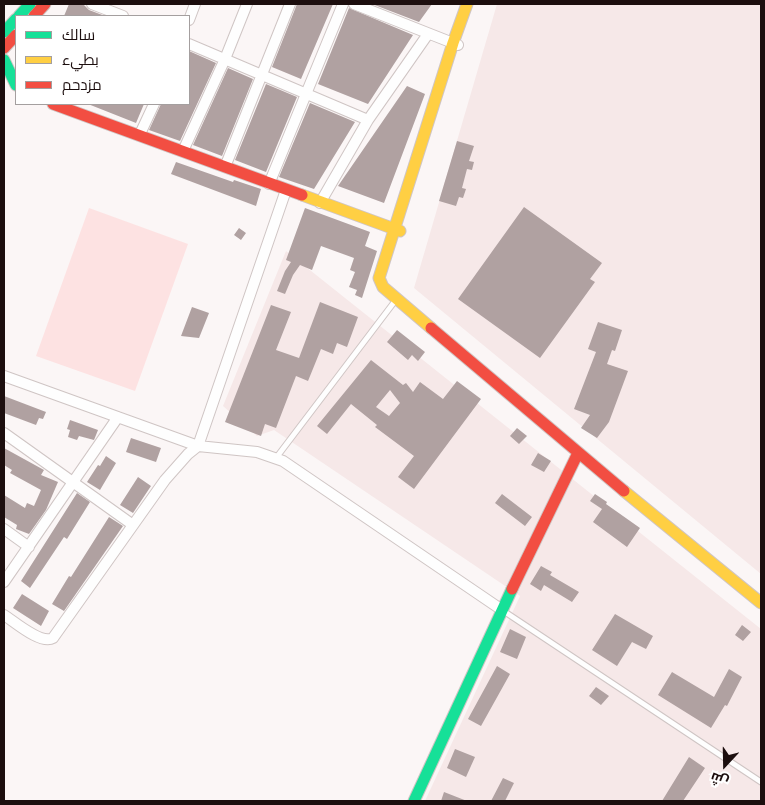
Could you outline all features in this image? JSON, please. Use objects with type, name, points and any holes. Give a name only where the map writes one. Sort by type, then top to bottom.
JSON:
[{"type":"main road","points":[[21,15],[30,4]]},
{"type":"main road","points":[[35,15],[46,4]]},
{"type":"main road","points":[[467,4],[397,230],[379,278],[383,287],[578,453],[761,603]]},
{"type":"main road","points":[[455,44],[473,4]]},
{"type":"main road","points":[[4,32],[15,21]]},
{"type":"main road","points":[[4,48],[15,36]]},
{"type":"main road","points":[[4,60],[15,84]]},
{"type":"main road","points":[[56,105],[140,134],[269,184],[397,230]]},
{"type":"main road","points":[[414,801],[502,610],[578,453]]},
{"type":"street","points":[[190,18],[196,4]]},
{"type":"street","points":[[183,151],[225,59],[247,4]]},
{"type":"street","points":[[225,167],[290,4]]},
{"type":"street","points":[[269,184],[344,4]]},
{"type":"street","points":[[354,4],[455,44]]},
{"type":"street","points":[[94,5],[114,8]]},
{"type":"street","points":[[320,203],[368,120],[428,34]]},
{"type":"street","points":[[190,44],[306,92],[368,120]]},
{"type":"street","points":[[140,134],[154,105]]},
{"type":"street","points":[[4,615],[41,639],[50,640],[53,638],[165,480],[188,454],[198,446],[286,190]]},
{"type":"street","points":[[4,376],[198,446],[244,450],[275,458],[289,464],[502,610]]},
{"type":"street","points":[[4,582],[118,418]]},
{"type":"street","points":[[4,433],[133,525]]},
{"type":"street","points":[[4,529],[29,547]]},
{"type":"lane","points":[[275,458],[394,297]]},
{"type":"lane","points":[[502,610],[761,782]]},
{"type":"shaded area","points":[[497,4],[761,4],[761,574],[414,288]]},
{"type":"shaded area","points":[[89,208],[188,244],[135,391],[36,356]]},
{"type":"shaded area","points":[[286,251],[761,629],[761,801],[425,801],[520,596],[274,430],[257,436],[223,406]]},
{"type":"building","points":[[69,4],[83,4],[89,10],[102,15],[64,15]]},
{"type":"building","points":[[297,4],[333,4],[301,79],[272,67]]},
{"type":"building","points":[[372,4],[432,4],[419,22]]},
{"type":"building","points":[[349,8],[413,35],[368,104],[318,84]]},
{"type":"building","points":[[190,51],[216,63],[180,141],[149,130],[161,105],[190,105]]},
{"type":"building","points":[[228,68],[253,79],[222,156],[193,145]]},
{"type":"building","points":[[266,84],[297,97],[266,172],[235,160]]},
{"type":"building","points":[[407,86],[425,94],[384,203],[338,186]]},
{"type":"building","points":[[310,103],[355,122],[314,189],[279,177]]},
{"type":"building","points":[[91,105],[144,105],[136,123]]},
{"type":"building","points":[[457,141],[474,146],[469,161],[474,162],[472,170],[467,169],[462,188],[466,189],[463,198],[459,197],[456,206],[439,201]]},
{"type":"building","points":[[176,162],[233,182],[234,180],[261,189],[256,206],[171,174]]},
{"type":"building","points":[[524,207],[602,263],[590,279],[595,282],[540,358],[458,299]]},
{"type":"building","points":[[305,208],[370,232],[365,246],[377,251],[362,298],[355,295],[357,290],[349,287],[355,272],[350,270],[354,258],[321,246],[312,270],[300,265],[293,275],[285,294],[277,291],[291,262],[286,260]]},
{"type":"building","points":[[239,228],[246,233],[241,240],[234,235]]},
{"type":"building","points":[[320,302],[358,317],[347,347],[337,343],[333,354],[321,349],[308,381],[296,376],[276,428],[265,424],[261,436],[225,422],[271,305],[291,312],[276,350],[299,358]]},
{"type":"building","points":[[192,307],[209,313],[199,338],[181,336]]},
{"type":"building","points":[[598,322],[622,330],[615,351],[612,350],[607,364],[628,371],[609,422],[597,438],[581,428],[590,415],[574,409],[596,352],[588,349]]},
{"type":"building","points":[[397,330],[425,352],[418,361],[412,355],[408,360],[387,342]]},
{"type":"building","points":[[371,360],[403,385],[406,383],[413,392],[420,382],[443,399],[457,381],[481,399],[414,489],[398,477],[414,456],[375,427],[377,425],[351,404],[327,434],[317,426]],"holes":[[[390,390],[400,403],[389,416],[376,407]]]},
{"type":"building","points":[[4,396],[46,412],[43,419],[39,418],[36,425],[4,413]]},
{"type":"building","points":[[70,420],[98,430],[94,440],[79,436],[77,440],[68,437],[70,430],[67,429]]},
{"type":"building","points":[[517,428],[527,436],[519,444],[510,436]]},
{"type":"building","points":[[131,438],[161,448],[156,462],[126,452]]},
{"type":"building","points":[[4,448],[44,470],[41,475],[58,482],[46,510],[29,534],[16,529],[17,525],[4,517],[4,495],[25,508],[27,503],[34,506],[41,490],[10,473],[12,470],[4,465]]},
{"type":"building","points":[[538,453],[551,461],[544,472],[531,465]]},
{"type":"building","points":[[106,456],[116,463],[100,490],[87,482]]},
{"type":"building","points":[[138,477],[151,486],[133,513],[120,505]]},
{"type":"building","points":[[77,493],[90,502],[67,539],[64,537],[30,588],[21,581]]},
{"type":"building","points":[[502,494],[532,517],[525,526],[495,503]]},
{"type":"building","points":[[595,494],[640,528],[627,547],[593,522],[602,509],[590,501]]},
{"type":"building","points":[[109,517],[123,526],[64,611],[52,604]]},
{"type":"building","points":[[541,566],[552,572],[550,575],[579,592],[572,602],[544,585],[541,591],[530,584]]},
{"type":"building","points":[[22,594],[49,611],[41,626],[13,608]]},
{"type":"building","points":[[615,614],[653,636],[646,649],[632,642],[617,666],[592,650]]},
{"type":"building","points":[[742,625],[751,632],[743,641],[735,635]]},
{"type":"building","points":[[510,629],[526,637],[517,659],[500,652]]},
{"type":"building","points":[[497,666],[510,674],[481,726],[468,719]]},
{"type":"building","points":[[729,669],[742,677],[727,706],[725,705],[711,728],[658,695],[672,672],[714,697]]},
{"type":"building","points":[[596,687],[609,696],[601,705],[589,696]]},
{"type":"building","points":[[455,749],[475,757],[466,777],[447,768]]},
{"type":"building","points":[[689,757],[705,768],[683,801],[662,801]]},
{"type":"building","points":[[503,778],[514,783],[505,801],[491,801]]},
{"type":"building","points":[[444,792],[467,801],[441,801]]},
{"type":"traffic: fast","points":[[20,15],[30,4]]},
{"type":"traffic: fast","points":[[4,32],[15,20]]},
{"type":"traffic: fast","points":[[4,60],[15,83]]},
{"type":"traffic: fast","points":[[414,801],[512,589]]},
{"type":"traffic: slow","points":[[431,328],[383,287],[379,278],[467,4]]},
{"type":"traffic: slow","points":[[302,195],[400,231]]},
{"type":"traffic: slow","points":[[624,491],[761,603]]},
{"type":"traffic: jam","points":[[35,15],[45,4]]},
{"type":"traffic: jam","points":[[4,48],[15,36]]},
{"type":"traffic: jam","points":[[56,105],[302,195]]},
{"type":"traffic: jam","points":[[431,328],[624,491]]},
{"type":"traffic: jam","points":[[512,589],[578,453]]}]
